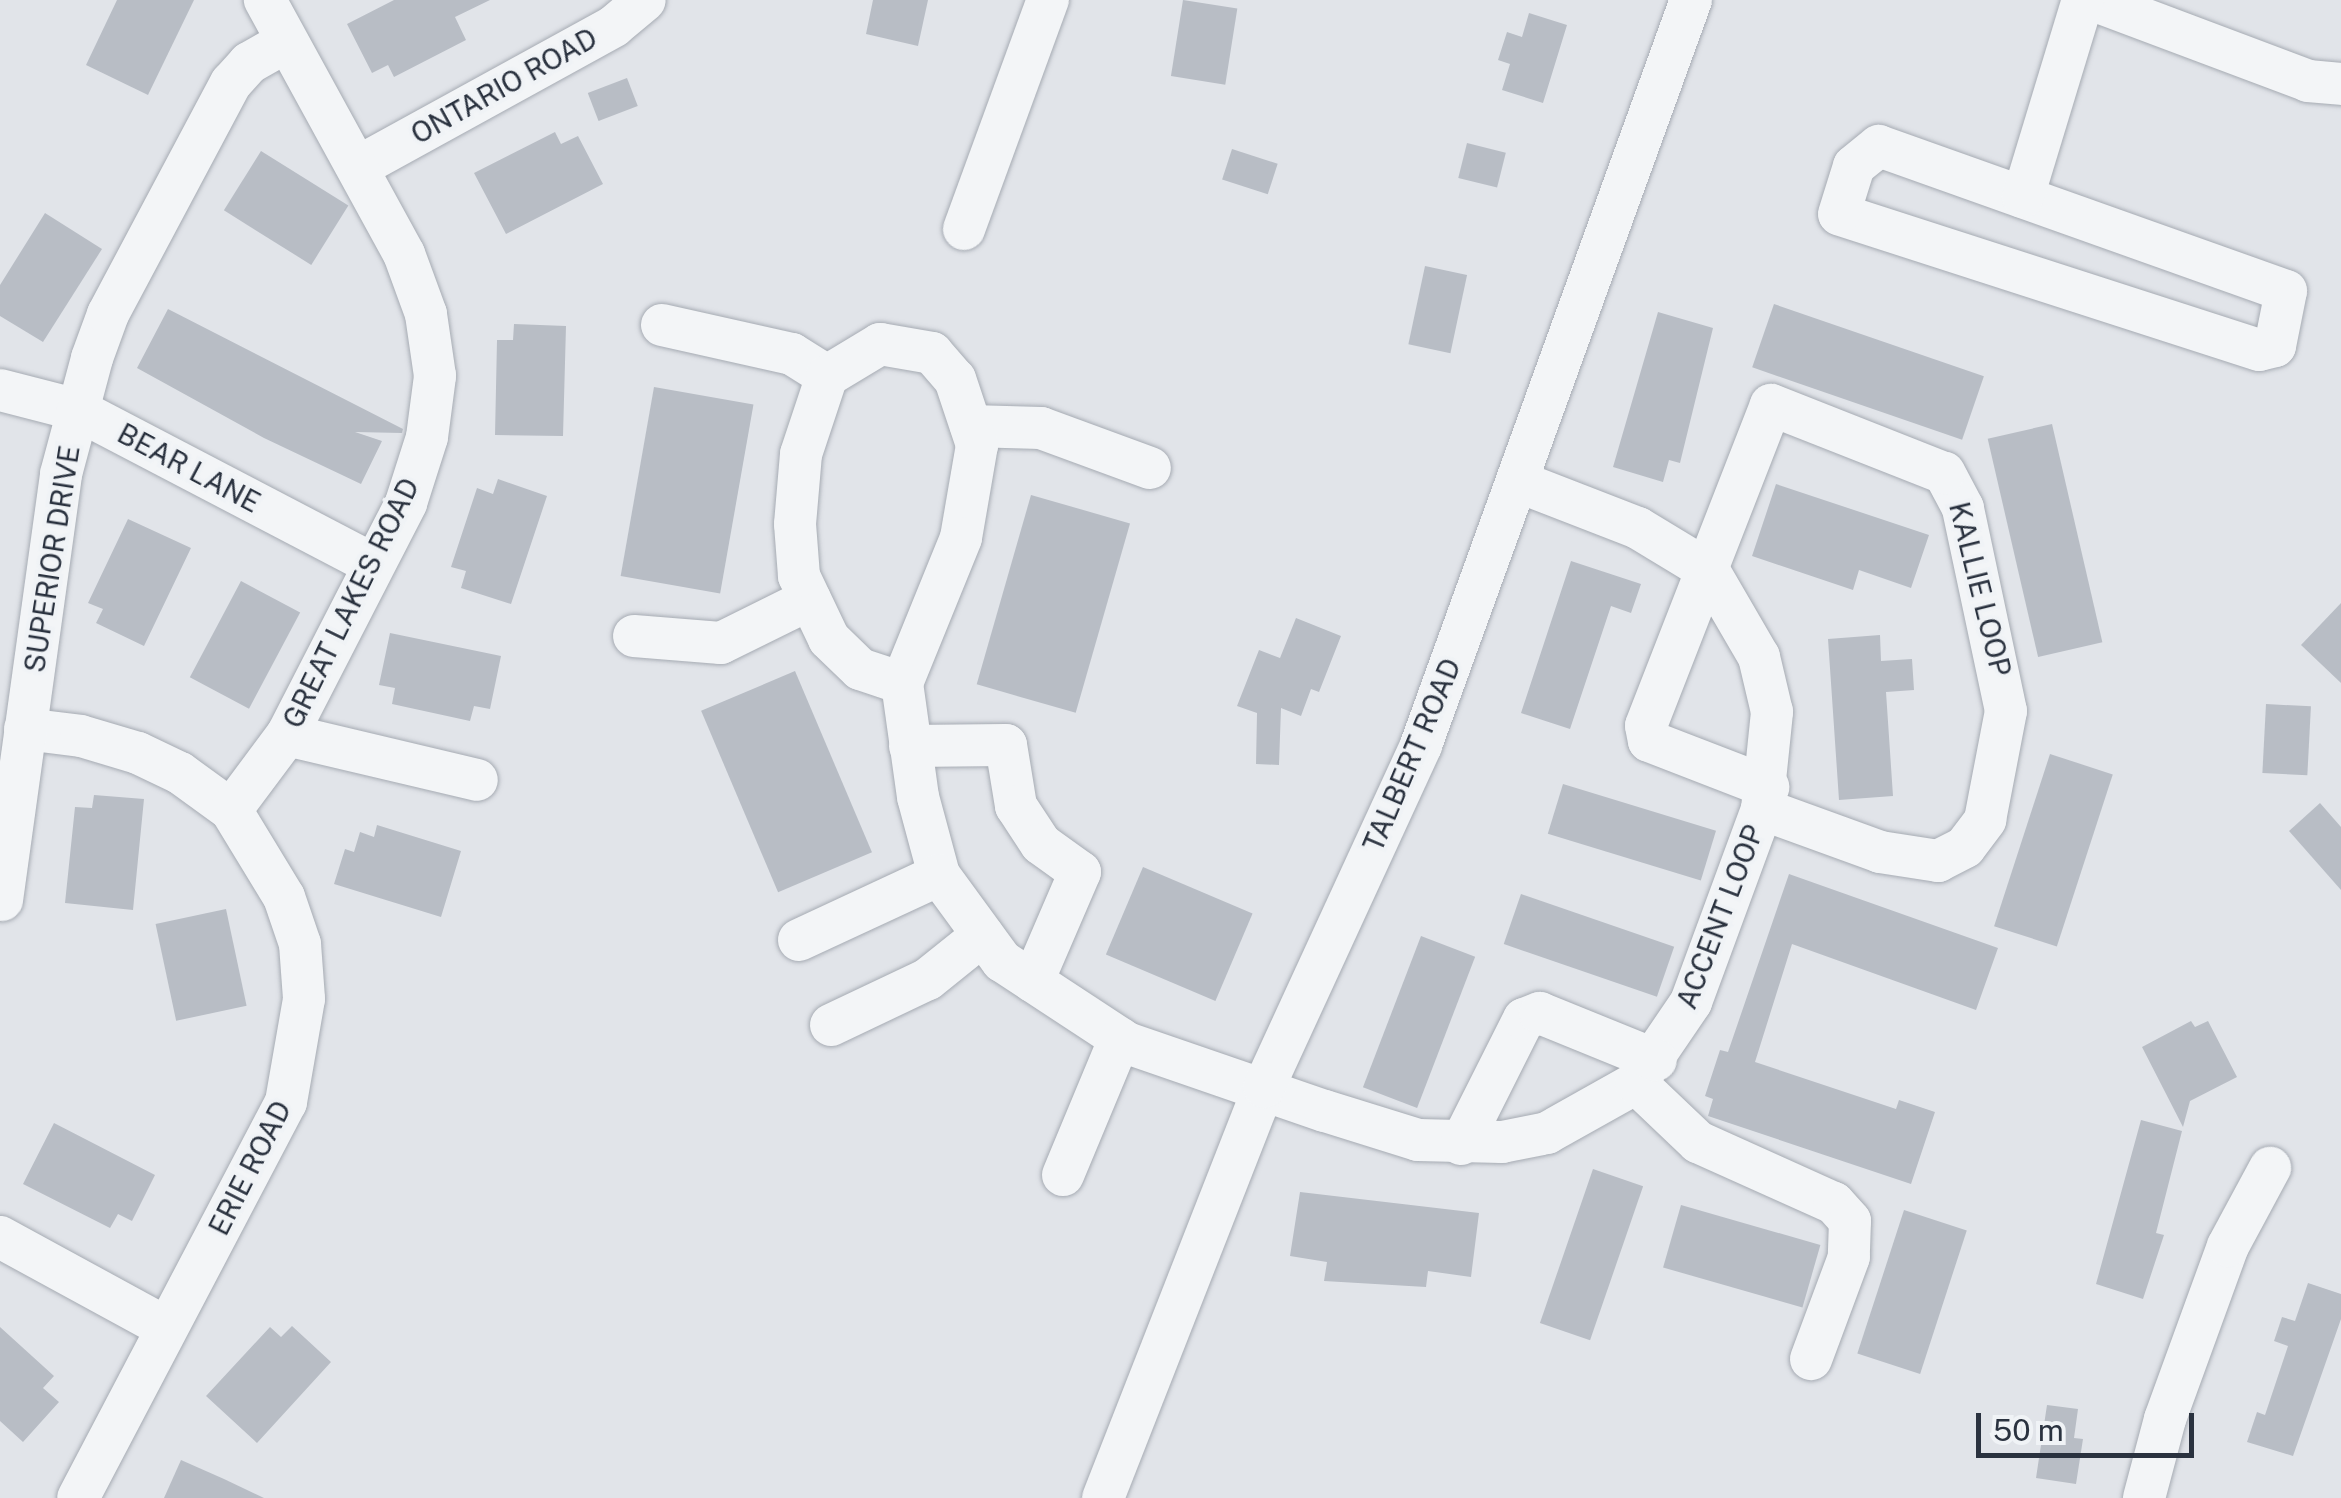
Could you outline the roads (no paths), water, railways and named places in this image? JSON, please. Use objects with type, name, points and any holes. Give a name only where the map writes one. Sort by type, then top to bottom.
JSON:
[{"type":"street","name":"GREAT LAKES ROAD","points":[[231,810],[287,735],[406,503],[427,437],[435,376],[421,299],[358,167],[265,0]]},
{"type":"street","name":"ONTARIO ROAD","points":[[358,167],[614,26],[646,0]]},
{"type":"street","points":[[964,229],[1048,0]]},
{"type":"street","name":"TALBERT ROAD","points":[[1103,1498],[1264,1087],[1421,745],[1691,0]]},
{"type":"street","points":[[2024,198],[2083,0]]},
{"type":"street","points":[[2093,0],[2308,81],[2341,84]]},
{"type":"street","name":"SUPERIOR DRIVE","points":[[2,900],[61,474],[108,314],[231,83],[249,62],[286,42]]},
{"type":"street","points":[[1879,146],[2024,198],[2286,291],[2275,346],[2259,350],[1839,214],[1854,166],[1879,146]]},
{"type":"street","points":[[662,325],[792,354],[827,376]]},
{"type":"street","points":[[902,683],[860,669],[829,639],[799,576],[796,524],[801,454],[827,376],[880,344],[932,353],[956,379],[977,445],[960,538],[902,683],[910,746],[938,875],[1002,961],[1120,1038],[1418,1140],[1461,1144],[1548,1134],[1646,1072]]},
{"type":"street","name":"BEAR LANE","points":[[0,390],[78,410],[372,564]]},
{"type":"street","name":"KALLIE LOOP","points":[[1710,571],[1771,405],[1944,474],[1963,508],[2002,670],[2006,711],[1997,782],[1985,820],[1965,847],[1938,861],[1908,859],[1765,798]]},
{"type":"street","points":[[972,426],[1041,428],[1150,468]]},
{"type":"street","name":"ACCENT LOOP","points":[[1517,481],[1638,528],[1710,571],[1759,657],[1772,712],[1765,798],[1702,976],[1646,1072]]},
{"type":"street","points":[[1710,571],[1646,726],[1649,741],[1765,798]]},
{"type":"street","points":[[634,636],[721,643],[810,599]]},
{"type":"street","name":"ERIE ROAD","points":[[25,729],[81,736],[138,753],[180,774],[231,810],[284,897],[300,944],[300,1044],[286,1102],[78,1498]]},
{"type":"street","points":[[287,735],[478,780]]},
{"type":"street","points":[[910,746],[1006,745],[1016,806],[1041,844],[1080,872],[1033,981]]},
{"type":"street","points":[[799,940],[938,875]]},
{"type":"street","points":[[831,1025],[928,979],[983,935]]},
{"type":"street","points":[[1461,1144],[1524,1019],[1540,1014],[1646,1072],[1698,1142],[1834,1203],[1850,1221],[1850,1257],[1811,1359]]},
{"type":"street","points":[[1063,1175],[1120,1038]]},
{"type":"street","points":[[2144,1498],[2165,1418],[2228,1246],[2270,1168]]},
{"type":"street","points":[[0,1237],[165,1327]]}]
